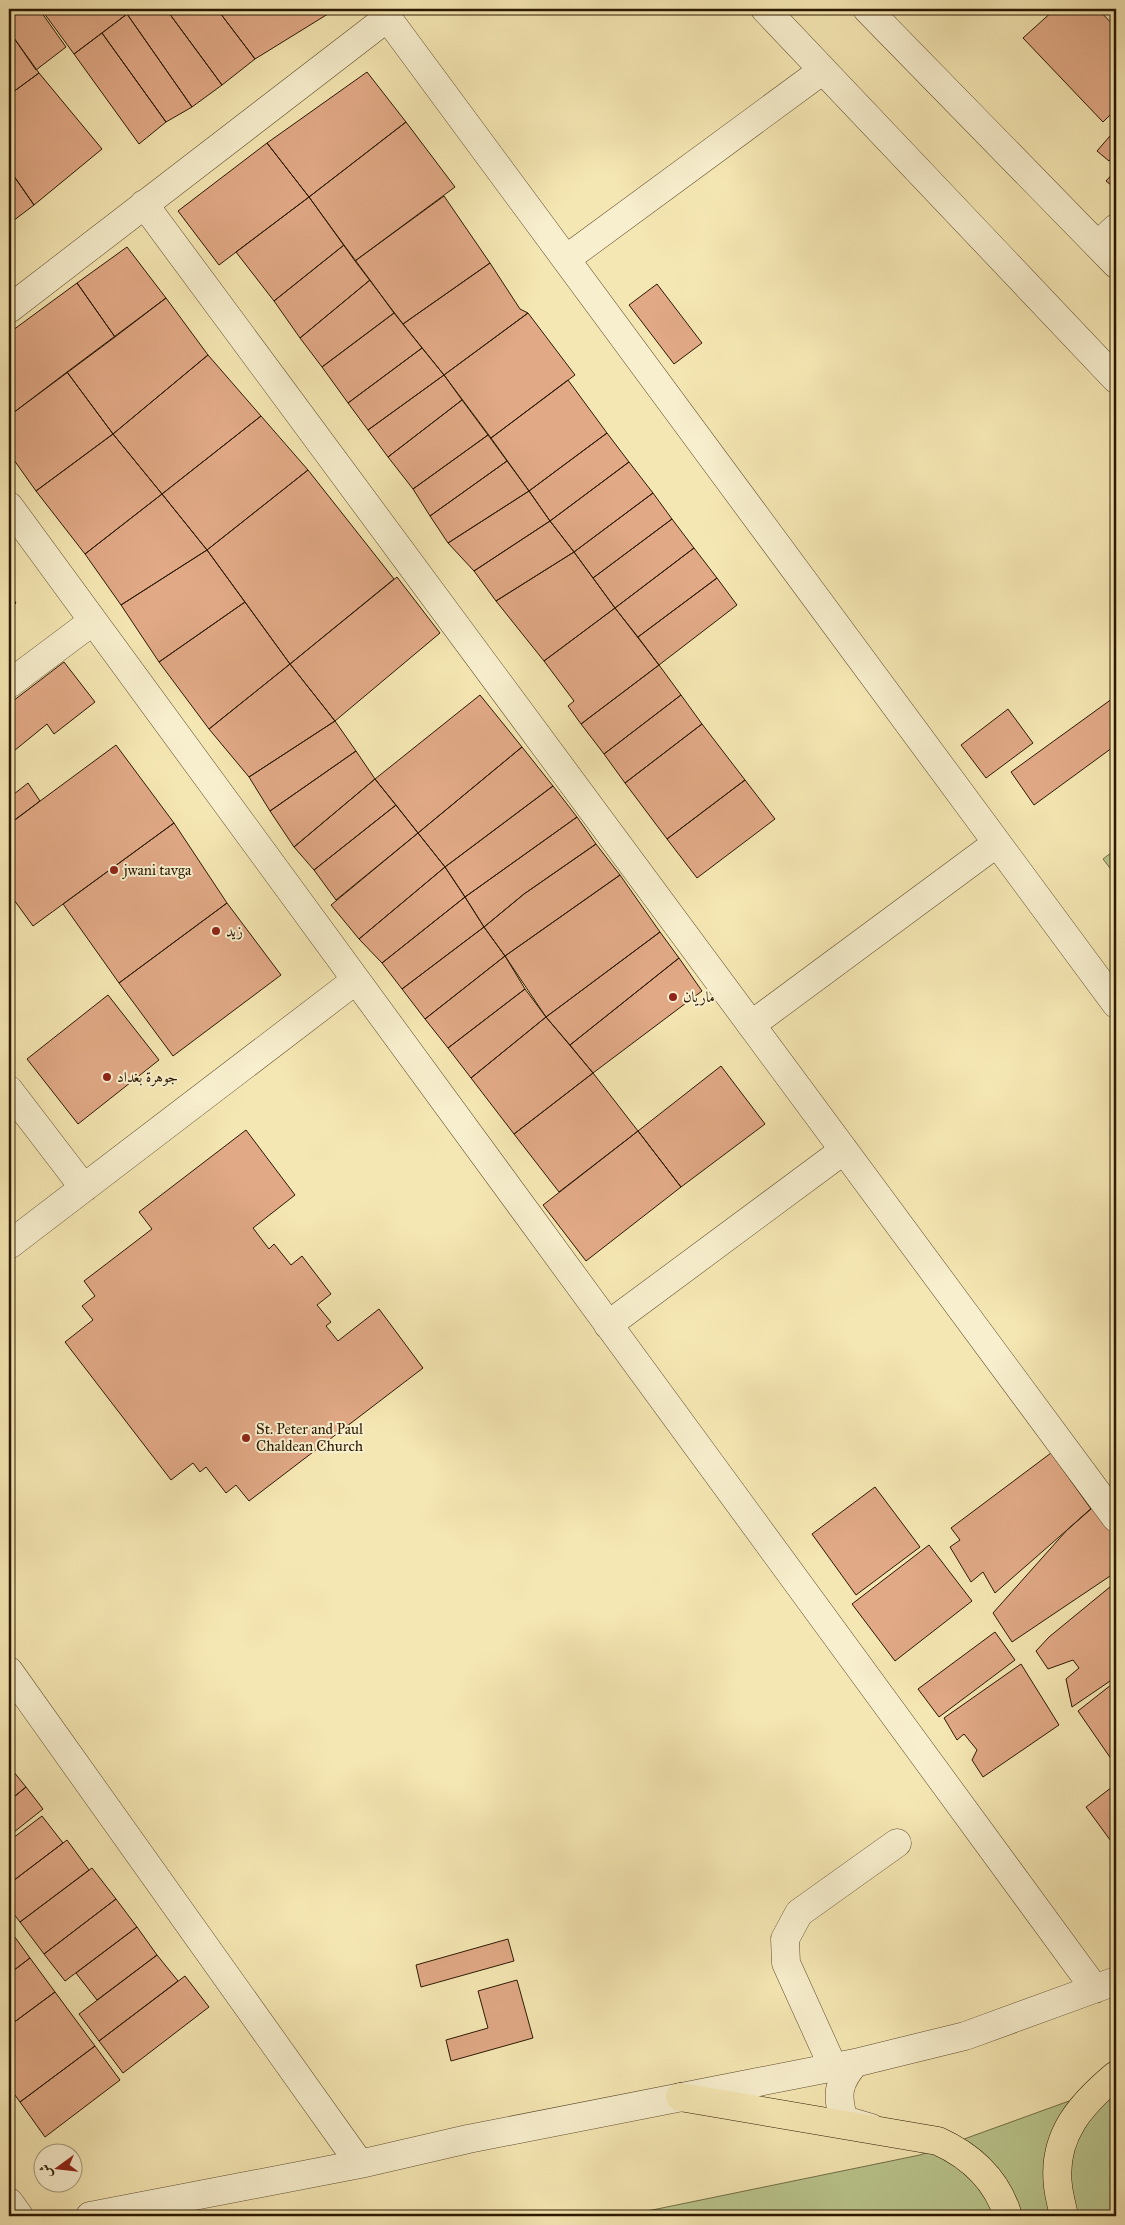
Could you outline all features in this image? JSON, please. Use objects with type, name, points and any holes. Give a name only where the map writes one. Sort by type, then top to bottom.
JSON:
[{"type":"highway","points":[[1064,2216],[1058,2185],[1058,2166],[1066,2131],[1086,2101],[1116,2075]]},
{"type":"highway","points":[[680,2097],[872,2128],[929,2139],[954,2148],[975,2164],[992,2183],[1008,2216]]},
{"type":"street","points":[[765,9],[1116,379]]},
{"type":"street","points":[[867,9],[1113,253]]},
{"type":"street","points":[[9,309],[384,13],[1116,1004]]},
{"type":"street","points":[[566,259],[823,70]]},
{"type":"street","points":[[144,204],[1116,1518]]},
{"type":"street","points":[[9,506],[608,1325],[1106,1985],[965,2036],[844,2065],[468,2140],[360,2164],[90,2216]]},
{"type":"street","points":[[9,684],[93,621]]},
{"type":"street","points":[[751,1025],[997,843]]},
{"type":"street","points":[[9,1245],[356,980]]},
{"type":"street","points":[[9,1090],[84,1188]]},
{"type":"street","points":[[608,1325],[844,1150]]},
{"type":"street","points":[[9,1671],[360,2164]]},
{"type":"street","points":[[872,2128],[844,2120],[839,2105],[839,2089],[845,2074],[844,2065],[786,1963],[786,1939],[799,1913],[897,1843]]},
{"type":"street","points":[[9,2202],[19,2216]]},
{"type":"green space","points":[[1116,849],[1116,876],[1103,859]]},
{"type":"green space","points":[[1116,2084],[1116,2216],[623,2216],[920,2155]]},
{"type":"building","points":[[9,9],[39,9],[66,47],[36,70],[9,31]]},
{"type":"building","points":[[41,9],[123,9],[127,14],[74,54]]},
{"type":"building","points":[[134,9],[166,9],[222,85],[192,107],[127,14]]},
{"type":"building","points":[[166,9],[217,9],[255,59],[222,85]]},
{"type":"building","points":[[217,9],[336,9],[255,59]]},
{"type":"building","points":[[1055,9],[1098,9],[1116,28],[1116,109],[1103,122],[1023,38]]},
{"type":"building","points":[[127,14],[192,107],[166,122],[102,33]]},
{"type":"building","points":[[9,31],[39,73],[9,95]]},
{"type":"building","points":[[102,33],[166,122],[139,144],[74,54]]},
{"type":"building","points":[[367,72],[406,122],[309,197],[267,143]]},
{"type":"building","points":[[39,73],[102,149],[34,205],[9,169],[9,95]]},
{"type":"building","points":[[406,122],[455,187],[355,261],[309,197]]},
{"type":"building","points":[[1116,129],[1116,153],[1109,161],[1097,151]]},
{"type":"building","points":[[267,143],[309,197],[219,265],[178,211]]},
{"type":"building","points":[[9,169],[34,205],[9,224]]},
{"type":"building","points":[[1116,170],[1116,189],[1106,181]]},
{"type":"building","points":[[444,196],[490,263],[403,324],[355,261]]},
{"type":"building","points":[[309,197],[344,245],[274,301],[236,252]]},
{"type":"building","points":[[344,245],[370,280],[300,338],[274,301]]},
{"type":"building","points":[[127,247],[166,298],[115,337],[77,283]]},
{"type":"building","points":[[490,263],[520,309],[528,313],[444,375],[403,324]]},
{"type":"building","points":[[370,280],[394,313],[322,367],[300,338]]},
{"type":"building","points":[[77,283],[115,337],[9,416],[9,333]]},
{"type":"building","points":[[657,284],[702,343],[674,364],[629,305]]},
{"type":"building","points":[[166,298],[208,355],[113,434],[67,372]]},
{"type":"building","points":[[394,313],[422,348],[348,403],[322,367]]},
{"type":"building","points":[[528,313],[575,375],[491,438],[444,375]]},
{"type":"building","points":[[422,348],[444,375],[368,430],[348,403]]},
{"type":"building","points":[[208,355],[261,416],[162,494],[113,434]]},
{"type":"building","points":[[67,372],[113,434],[36,491],[9,453],[9,416]]},
{"type":"building","points":[[444,375],[462,400],[388,457],[368,430]]},
{"type":"building","points":[[568,380],[607,433],[529,491],[491,438]]},
{"type":"building","points":[[462,400],[488,435],[413,489],[388,457]]},
{"type":"building","points":[[261,416],[308,470],[207,550],[162,494]]},
{"type":"building","points":[[607,433],[629,462],[550,521],[529,491]]},
{"type":"building","points":[[113,434],[162,494],[85,554],[36,491]]},
{"type":"building","points":[[488,435],[507,461],[430,516],[413,489]]},
{"type":"building","points":[[507,461],[529,491],[448,543],[430,516]]},
{"type":"building","points":[[629,462],[653,493],[574,552],[550,521]]},
{"type":"building","points":[[308,470],[394,579],[290,664],[207,550]]},
{"type":"building","points":[[529,491],[550,521],[474,571],[448,543]]},
{"type":"building","points":[[653,493],[672,519],[593,578],[574,552]]},
{"type":"building","points":[[162,494],[207,550],[121,605],[85,554]]},
{"type":"building","points":[[672,519],[694,548],[615,608],[593,578]]},
{"type":"building","points":[[550,521],[574,552],[496,601],[474,571]]},
{"type":"building","points":[[694,548],[717,578],[638,637],[615,608]]},
{"type":"building","points":[[207,550],[245,602],[159,662],[121,605]]},
{"type":"building","points":[[574,552],[615,608],[544,661],[496,601]]},
{"type":"building","points":[[397,577],[440,633],[335,721],[290,664]]},
{"type":"building","points":[[717,578],[737,605],[659,665],[638,637]]},
{"type":"building","points":[[9,593],[16,603],[9,608]]},
{"type":"building","points":[[245,602],[290,664],[209,729],[159,662]]},
{"type":"building","points":[[615,608],[659,665],[581,724],[568,706],[574,701],[544,661]]},
{"type":"building","points":[[64,662],[95,702],[54,734],[47,724],[9,755],[9,704]]},
{"type":"building","points":[[290,664],[335,721],[249,777],[209,729]]},
{"type":"building","points":[[659,665],[681,695],[604,754],[581,724]]},
{"type":"building","points":[[480,695],[522,747],[418,833],[375,779]]},
{"type":"building","points":[[681,695],[702,724],[625,783],[604,754]]},
{"type":"building","points":[[1116,696],[1116,745],[1034,805],[1011,772]]},
{"type":"building","points":[[1008,709],[1033,743],[986,778],[961,745]]},
{"type":"building","points":[[335,721],[356,751],[270,811],[249,777]]},
{"type":"building","points":[[702,724],[745,780],[667,839],[625,783]]},
{"type":"building","points":[[116,745],[174,823],[33,926],[9,893],[9,824]]},
{"type":"building","points":[[522,747],[553,786],[445,867],[418,833]]},
{"type":"building","points":[[356,751],[375,779],[294,847],[270,811]]},
{"type":"building","points":[[375,779],[396,805],[314,870],[294,847]]},
{"type":"building","points":[[745,780],[775,819],[697,878],[667,839]]},
{"type":"building","points":[[28,783],[40,801],[15,820],[9,812],[9,798]]},
{"type":"building","points":[[553,786],[577,817],[465,897],[445,867]]},
{"type":"building","points":[[396,805],[418,833],[336,900],[314,870]]},
{"type":"building","points":[[577,817],[596,844],[524,894],[484,927],[465,897]]},
{"type":"building","points":[[174,823],[227,903],[119,983],[63,904]]},
{"type":"building","points":[[418,833],[445,867],[359,939],[331,905]]},
{"type":"building","points":[[596,844],[620,875],[505,956],[484,927],[524,894]]},
{"type":"building","points":[[445,867],[465,897],[382,963],[359,939]]},
{"type":"building","points":[[620,875],[660,932],[546,1017],[505,956]]},
{"type":"building","points":[[465,897],[484,927],[402,989],[382,963]]},
{"type":"building","points":[[227,903],[281,975],[173,1056],[119,983]]},
{"type":"building","points":[[484,927],[505,956],[425,1019],[402,989]]},
{"type":"building","points":[[660,932],[679,958],[570,1045],[546,1017]]},
{"type":"building","points":[[505,956],[525,989],[448,1048],[425,1019]]},
{"type":"building","points":[[679,958],[702,991],[593,1073],[570,1045]]},
{"type":"building","points":[[525,989],[546,1017],[471,1078],[448,1048]]},
{"type":"building","points":[[108,995],[159,1060],[78,1124],[27,1059]]},
{"type":"building","points":[[546,1017],[593,1073],[514,1134],[471,1078]]},
{"type":"building","points":[[721,1066],[765,1124],[681,1187],[638,1131]]},
{"type":"building","points":[[593,1073],[638,1131],[559,1192],[514,1134]]},
{"type":"building","points":[[246,1130],[295,1195],[253,1228],[269,1249],[274,1244],[291,1265],[302,1256],[331,1294],[317,1305],[331,1322],[326,1326],[338,1341],[379,1309],[423,1368],[249,1501],[236,1485],[226,1493],[206,1467],[200,1472],[193,1463],[171,1480],[65,1342],[93,1320],[82,1306],[95,1296],[84,1281],[152,1229],[139,1212]]},
{"type":"building","points":[[638,1131],[681,1187],[586,1261],[543,1205]]},
{"type":"building","points":[[1051,1453],[1091,1509],[995,1593],[983,1572],[971,1582],[950,1547],[960,1540],[951,1528]]},
{"type":"building","points":[[875,1487],[920,1547],[856,1595],[812,1534]]},
{"type":"building","points":[[1096,1504],[1116,1523],[1116,1572],[1012,1642],[993,1613],[1067,1530]]},
{"type":"building","points":[[929,1545],[972,1601],[895,1661],[852,1604]]},
{"type":"building","points":[[1116,1582],[1116,1677],[1072,1707],[1066,1679],[1079,1668],[1073,1660],[1048,1669],[1036,1651],[1049,1637]]},
{"type":"building","points":[[995,1632],[1015,1660],[939,1717],[918,1689]]},
{"type":"building","points":[[1021,1664],[1059,1725],[983,1777],[972,1760],[977,1750],[964,1734],[957,1740],[944,1718]]},
{"type":"building","points":[[1116,1681],[1116,1766],[1078,1711]]},
{"type":"building","points":[[9,1766],[26,1787],[9,1801]]},
{"type":"building","points":[[1116,1784],[1116,1848],[1086,1807]]},
{"type":"building","points":[[26,1787],[43,1809],[9,1836],[9,1801]]},
{"type":"building","points":[[42,1816],[63,1843],[9,1884],[9,1841]]},
{"type":"building","points":[[67,1840],[89,1870],[20,1922],[9,1908],[9,1884]]},
{"type":"building","points":[[92,1868],[116,1899],[44,1954],[20,1922]]},
{"type":"building","points":[[116,1899],[137,1927],[65,1981],[44,1954]]},
{"type":"building","points":[[137,1927],[157,1955],[97,2000],[76,1973]]},
{"type":"building","points":[[9,1929],[30,1958],[9,1974]]},
{"type":"building","points":[[508,1939],[514,1961],[421,1987],[416,1965]]},
{"type":"building","points":[[157,1955],[178,1981],[99,2041],[79,2014]]},
{"type":"building","points":[[30,1958],[55,1992],[9,2026],[9,1974]]},
{"type":"building","points":[[185,1976],[209,2007],[123,2073],[99,2041]]},
{"type":"building","points":[[517,1980],[533,2038],[451,2061],[446,2040],[488,2028],[478,1991]]},
{"type":"building","points":[[55,1992],[95,2046],[20,2102],[9,2087],[9,2026]]},
{"type":"building","points":[[95,2046],[120,2080],[45,2137],[20,2102]]},
{"type":"place","name":"jwani tavga","points":[[114,870]]},
{"type":"place","name":"زيد","points":[[216,931]]},
{"type":"place","name":"ماريان","points":[[673,997]]},
{"type":"place","name":"جوهرة بغداد","points":[[107,1077]]},
{"type":"place","name":"St. Peter and Paul Chaldean Church","points":[[246,1438]]}]
